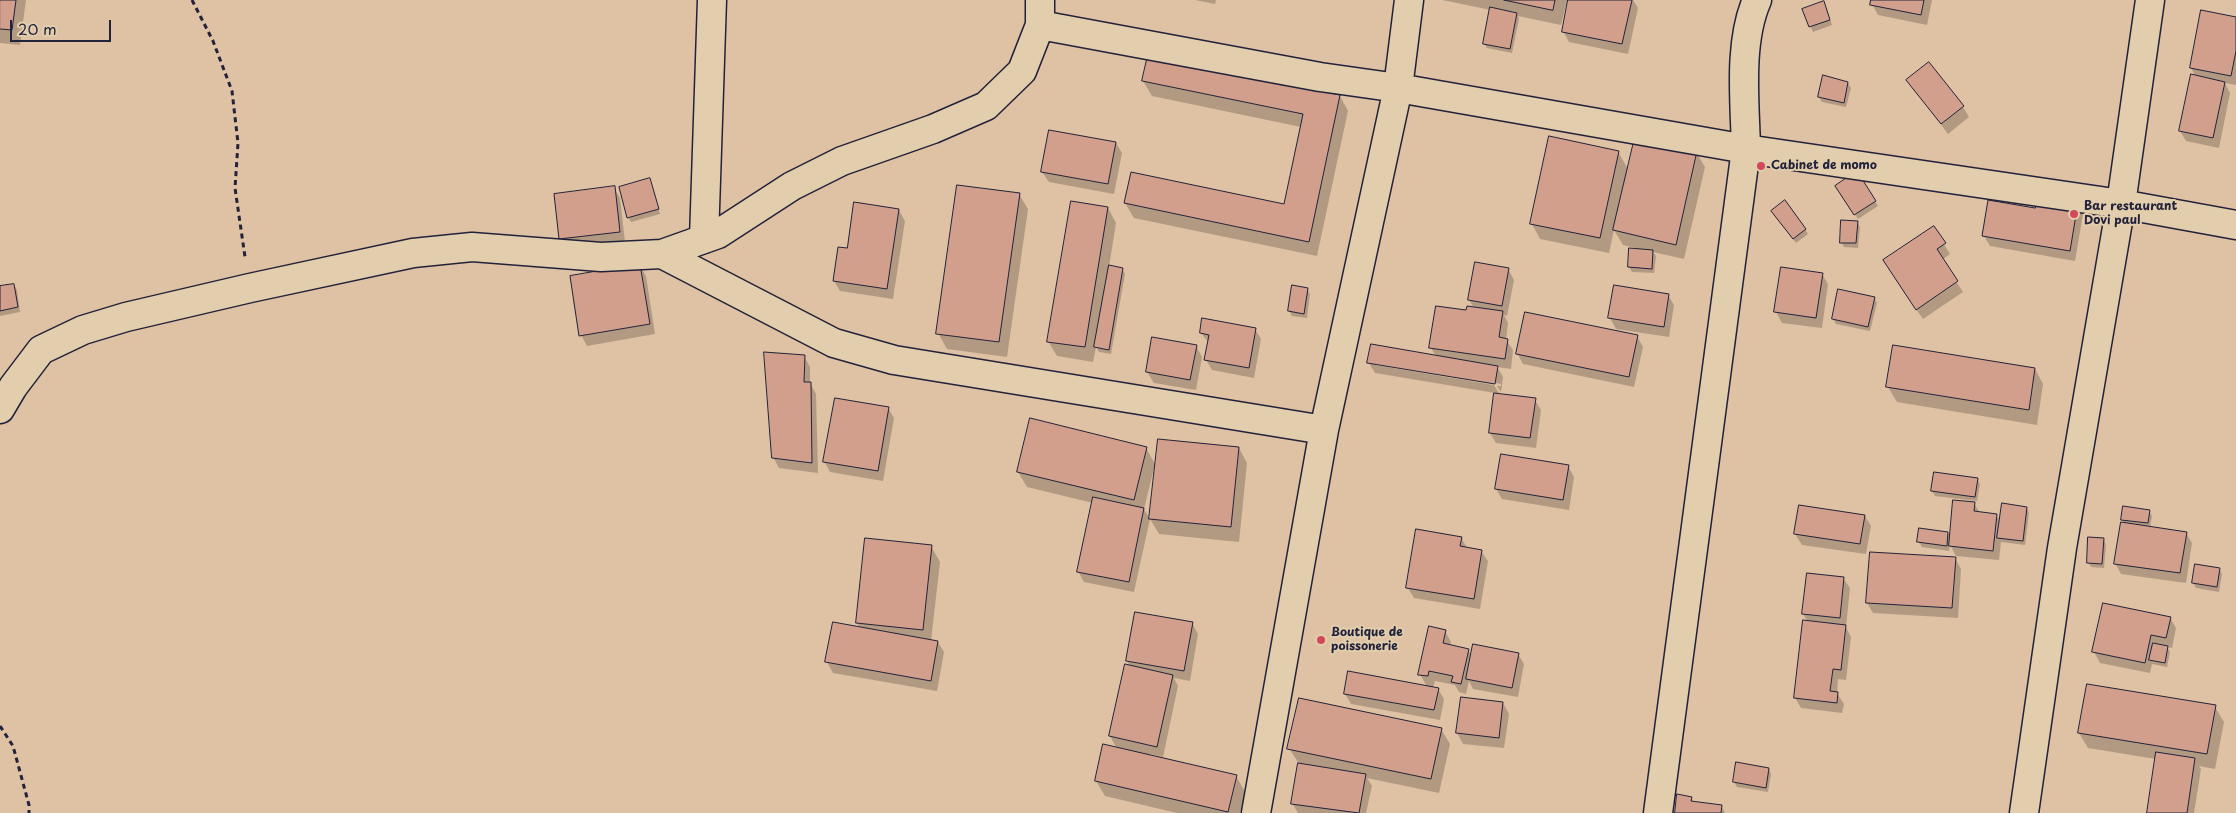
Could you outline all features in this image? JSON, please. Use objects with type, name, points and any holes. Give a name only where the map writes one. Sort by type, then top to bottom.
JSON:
[{"type":"street","points":[[704,239],[712,0]]},
{"type":"street","points":[[1256,813],[1324,430],[1398,88],[1409,0]]},
{"type":"street","points":[[1658,813],[1746,149],[1745,54],[1753,9],[1757,0]]},
{"type":"street","points":[[2024,813],[2062,548],[2121,204],[2150,0]]},
{"type":"street","points":[[0,409],[13,387],[40,350],[83,330],[126,317],[414,253],[472,248],[601,257],[662,254],[718,234],[792,186],[842,162],[933,129],[986,106],[1022,71],[1040,13],[1320,76],[1746,149],[2121,204],[2236,225]]},
{"type":"street","points":[[662,254],[834,343],[894,360],[1324,430]]},
{"type":"path","points":[[192,0],[213,41],[232,91],[238,143],[235,188],[250,288]]},
{"type":"path","points":[[0,726],[13,746],[29,805],[29,813]]},
{"type":"building","points":[[0,0],[16,0],[12,30],[0,29]]},
{"type":"building","points":[[1504,0],[1555,0],[1553,10]]},
{"type":"building","points":[[1568,0],[1632,0],[1622,44],[1562,32]]},
{"type":"building","points":[[1871,0],[1924,0],[1921,15],[1870,5]]},
{"type":"building","points":[[1824,1],[1830,20],[1809,27],[1802,9]]},
{"type":"building","points":[[1490,7],[1517,13],[1510,49],[1483,44]]},
{"type":"building","points":[[2201,10],[2236,17],[2236,51],[2231,76],[2190,68]]},
{"type":"building","points":[[1148,55],[1340,95],[1309,242],[1124,203],[1131,172],[1284,204],[1303,114],[1142,81]]},
{"type":"building","points":[[1929,62],[1964,106],[1941,124],[1906,80]]},
{"type":"building","points":[[2191,74],[2225,82],[2213,138],[2179,131]]},
{"type":"building","points":[[1823,75],[1848,82],[1844,103],[1818,97]]},
{"type":"building","points":[[1049,130],[1116,142],[1108,184],[1041,172]]},
{"type":"building","points":[[1549,136],[1619,151],[1600,238],[1530,224]]},
{"type":"building","points":[[1635,137],[1697,151],[1676,245],[1613,230]]},
{"type":"building","points":[[1857,171],[1876,201],[1854,215],[1835,186]]},
{"type":"building","points":[[650,178],[659,209],[627,218],[619,187]]},
{"type":"building","points":[[957,185],[1020,193],[999,342],[936,334]]},
{"type":"building","points":[[615,186],[620,232],[559,239],[554,194]]},
{"type":"building","points":[[2037,195],[2078,203],[2070,251],[1982,236],[1988,200],[2035,208]]},
{"type":"building","points":[[1785,200],[1806,229],[1793,239],[1771,211]]},
{"type":"building","points":[[1071,201],[1108,207],[1085,347],[1047,342]]},
{"type":"building","points":[[854,202],[899,209],[887,289],[833,281],[838,247],[847,248]]},
{"type":"building","points":[[1841,220],[1858,221],[1856,243],[1840,243]]},
{"type":"building","points":[[1934,226],[1946,243],[1937,249],[1958,281],[1916,310],[1883,260]]},
{"type":"building","points":[[1629,248],[1653,250],[1652,269],[1628,267]]},
{"type":"building","points":[[1475,262],[1509,268],[1502,306],[1468,300]]},
{"type":"building","points":[[640,264],[650,324],[579,336],[570,276]]},
{"type":"building","points":[[1109,265],[1123,268],[1109,350],[1094,347]]},
{"type":"building","points":[[1781,267],[1823,273],[1816,318],[1774,312]]},
{"type":"building","points":[[14,284],[18,307],[0,311],[0,286]]},
{"type":"building","points":[[1292,285],[1308,288],[1304,314],[1288,311]]},
{"type":"building","points":[[1614,285],[1669,294],[1664,327],[1608,318]]},
{"type":"building","points":[[1838,289],[1875,297],[1868,327],[1832,319]]},
{"type":"building","points":[[1436,306],[1466,310],[1467,306],[1503,311],[1499,337],[1508,339],[1505,359],[1429,348]]},
{"type":"building","points":[[1525,312],[1638,335],[1629,377],[1516,354]]},
{"type":"building","points":[[1202,318],[1256,328],[1249,368],[1204,360],[1209,335],[1200,333]]},
{"type":"building","points":[[1152,337],[1197,345],[1190,380],[1146,372]]},
{"type":"building","points":[[1371,344],[1498,366],[1495,384],[1367,363]]},
{"type":"building","points":[[1893,345],[2035,368],[2029,410],[1886,387]]},
{"type":"building","points":[[764,352],[805,355],[804,382],[811,382],[812,463],[772,458]]},
{"type":"building","points":[[1494,393],[1536,398],[1530,438],[1489,433]]},
{"type":"building","points":[[835,398],[889,407],[878,471],[823,462]]},
{"type":"building","points":[[1030,418],[1147,447],[1134,500],[1017,472]]},
{"type":"building","points":[[1158,439],[1239,447],[1231,527],[1149,519]]},
{"type":"building","points":[[1501,454],[1569,465],[1563,500],[1495,489]]},
{"type":"building","points":[[1934,472],[1978,478],[1975,497],[1931,491]]},
{"type":"building","points":[[1093,497],[1144,508],[1129,582],[1077,572]]},
{"type":"building","points":[[1953,500],[1975,502],[1974,511],[1997,514],[1993,551],[1949,546]]},
{"type":"building","points":[[2002,503],[2027,507],[2023,541],[1997,538]]},
{"type":"building","points":[[1799,505],[1865,515],[1860,544],[1794,534]]},
{"type":"building","points":[[2123,506],[2150,510],[2148,523],[2121,520]]},
{"type":"building","points":[[2121,522],[2187,532],[2180,573],[2114,564]]},
{"type":"building","points":[[1919,528],[1948,532],[1947,546],[1917,542]]},
{"type":"building","points":[[1416,529],[1462,537],[1460,546],[1482,550],[1474,599],[1406,588]]},
{"type":"building","points":[[2088,537],[2104,538],[2102,564],[2087,563]]},
{"type":"building","points":[[865,538],[932,545],[923,630],[856,623]]},
{"type":"building","points":[[1870,552],[1956,557],[1952,608],[1866,603]]},
{"type":"building","points":[[2195,564],[2220,568],[2217,587],[2192,583]]},
{"type":"building","points":[[1807,573],[1844,577],[1840,618],[1802,614]]},
{"type":"building","points":[[2103,603],[2171,617],[2166,638],[2151,635],[2145,663],[2092,652]]},
{"type":"building","points":[[1135,612],[1193,622],[1184,671],[1126,661]]},
{"type":"building","points":[[1803,620],[1846,625],[1841,670],[1833,669],[1830,691],[1838,692],[1837,703],[1794,698]]},
{"type":"building","points":[[833,622],[938,641],[931,681],[825,662]]},
{"type":"building","points":[[1429,626],[1446,630],[1443,643],[1469,649],[1461,684],[1451,682],[1453,676],[1429,671],[1428,676],[1418,675]]},
{"type":"building","points":[[2153,643],[2168,646],[2165,663],[2149,660]]},
{"type":"building","points":[[1473,644],[1519,653],[1512,688],[1466,679]]},
{"type":"building","points":[[1125,664],[1173,675],[1157,747],[1109,736]]},
{"type":"building","points":[[1348,671],[1439,688],[1434,710],[1344,694]]},
{"type":"building","points":[[2087,684],[2216,705],[2207,754],[2078,733]]},
{"type":"building","points":[[1461,697],[1503,702],[1499,738],[1456,733]]},
{"type":"building","points":[[1299,698],[1442,728],[1431,779],[1287,749]]},
{"type":"building","points":[[1103,744],[1237,775],[1228,812],[1095,781]]},
{"type":"building","points":[[2156,752],[2195,758],[2187,813],[2147,813]]},
{"type":"building","points":[[1736,762],[1769,768],[1766,788],[1733,782]]},
{"type":"building","points":[[1298,763],[1366,774],[1359,813],[1291,804]]},
{"type":"building","points":[[1677,794],[1692,797],[1691,801],[1722,805],[1721,813],[1675,813]]},
{"type":"place","name":"Cabinet de momo","points":[[1761,166]]},
{"type":"place","name":"Bar restaurant Dovi paul","points":[[2074,214]]},
{"type":"place","name":"Boutique de poissonerie","points":[[1321,640]]}]
